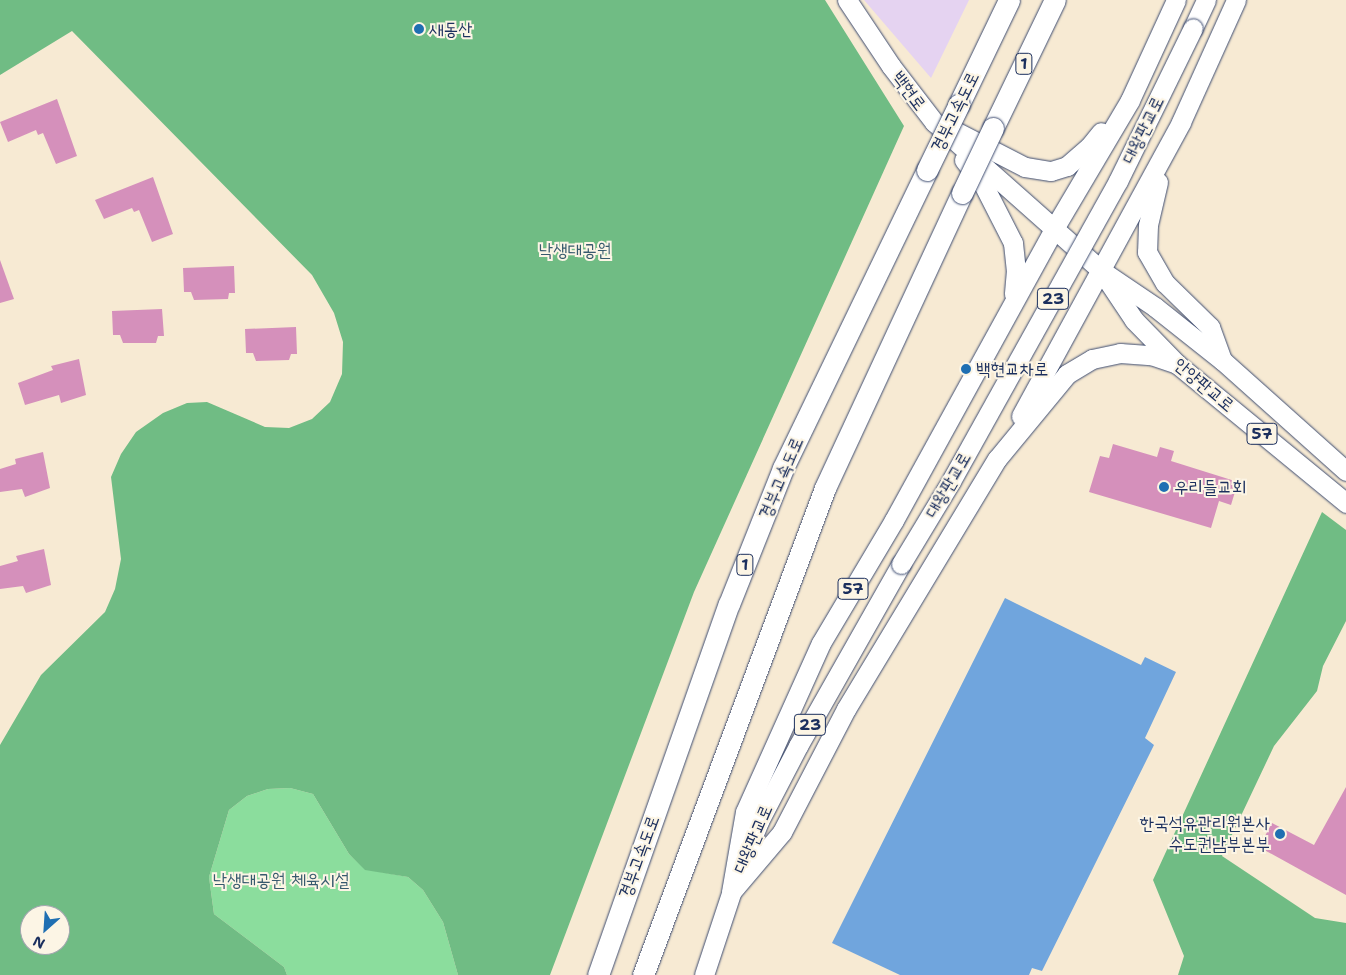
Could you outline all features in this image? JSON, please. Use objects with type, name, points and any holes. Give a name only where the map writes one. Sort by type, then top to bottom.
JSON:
[{"type":"highway","name":"경부고속도로","points":[[598,975],[729,604],[783,468],[1009,0]]},
{"type":"highway","name":"1","points":[[642,975],[825,488],[962,192],[1055,0]]},
{"type":"main road","name":"백현로","points":[[847,0],[891,66],[934,122],[1055,227]]},
{"type":"main road","name":"대왕판교로","points":[[1014,302],[1055,227],[1130,100],[1176,0]]},
{"type":"main road","name":"대왕판교로","points":[[704,975],[731,892],[777,786],[901,564],[951,481],[1118,181],[1206,0]]},
{"type":"main road","name":"대왕판교로","points":[[997,459],[1102,271],[1181,122],[1236,0]]},
{"type":"main road","points":[[934,122],[966,134],[1025,167],[1051,171],[1067,166],[1089,147],[1130,100]]},
{"type":"main road","points":[[934,122],[983,184],[1004,221],[1013,243],[1016,270],[1014,302]]},
{"type":"main road","points":[[1181,122],[1155,190],[1146,252],[1165,284],[1210,327],[1223,361]]},
{"type":"main road","name":"안양판교로","points":[[1055,227],[1102,271],[1155,307],[1223,361],[1346,471]]},
{"type":"main road","name":"안양판교로","points":[[1102,271],[1134,320],[1177,364],[1346,503]]},
{"type":"main road","name":"57","points":[[731,892],[745,812],[821,643],[894,520],[1014,302]]},
{"type":"main road","name":"57","points":[[731,892],[782,832],[846,709],[997,459],[1067,374],[1092,359],[1120,353],[1151,355],[1177,364]]},
{"type":"shaded area","points":[[864,0],[969,0],[931,78]]},
{"type":"green space","name":"낙생대공원","points":[[0,0],[825,0],[904,126],[694,592],[550,975],[458,975],[443,922],[423,890],[408,877],[365,870],[349,854],[313,794],[290,788],[268,789],[247,796],[229,810],[209,877],[214,914],[284,967],[287,975],[0,975],[0,745],[41,675],[105,612],[115,589],[121,559],[111,477],[121,454],[136,432],[163,413],[187,403],[207,402],[265,427],[289,428],[312,419],[330,402],[342,374],[343,342],[334,313],[312,275],[72,31],[0,75]]},
{"type":"green space","points":[[1322,512],[1346,530],[1346,621],[1323,666],[1317,691],[1274,746],[1222,856],[1315,918],[1346,923],[1346,975],[1178,975],[1184,956],[1153,880]]},
{"type":"green space","name":"낙생대공원 체육시설","points":[[290,788],[313,794],[349,854],[365,869],[408,877],[423,890],[443,922],[458,975],[287,975],[284,967],[214,914],[209,877],[229,810],[247,796],[268,789]]},
{"type":"water","points":[[1005,598],[1141,665],[1145,657],[1176,672],[1145,738],[1154,745],[1042,971],[1032,968],[1029,975],[900,975],[832,943]]},
{"type":"building","points":[[57,99],[77,156],[56,164],[43,133],[38,135],[36,130],[8,142],[0,122]]},
{"type":"building","points":[[153,177],[173,234],[152,242],[139,210],[134,212],[132,208],[104,219],[95,200]]},
{"type":"building","points":[[0,260],[14,299],[0,303]]},
{"type":"building","points":[[234,266],[235,293],[229,293],[228,299],[194,300],[191,292],[184,292],[183,268]]},
{"type":"building","points":[[162,309],[164,336],[158,336],[156,343],[123,343],[120,335],[113,335],[112,311]]},
{"type":"building","points":[[296,327],[297,354],[291,354],[289,360],[256,361],[253,353],[246,353],[245,329]]},
{"type":"building","points":[[79,359],[86,395],[61,403],[59,395],[25,405],[18,383],[53,370],[51,366]]},
{"type":"building","name":"우리들교회","points":[[1113,444],[1157,457],[1160,447],[1174,451],[1171,461],[1238,482],[1231,505],[1219,501],[1211,528],[1089,492],[1100,456],[1109,458]]},
{"type":"building","points":[[43,452],[50,488],[25,497],[22,489],[0,492],[0,469],[16,464],[15,459]]},
{"type":"building","points":[[44,549],[51,585],[26,593],[23,586],[0,589],[0,566],[18,561],[16,556]]},
{"type":"building","name":"한국석유관리원본사 수도권남부본부","points":[[1346,787],[1346,895],[1259,847],[1272,823],[1314,845]]},
{"type":"place","name":"새동산","points":[[419,29]]},
{"type":"place","name":"백현교차로","points":[[966,369]]},
{"type":"place","name":"우리들교회","points":[[1164,487]]},
{"type":"place","name":"한국석유관리원본사 수도권남부본부","points":[[1280,834]]}]
